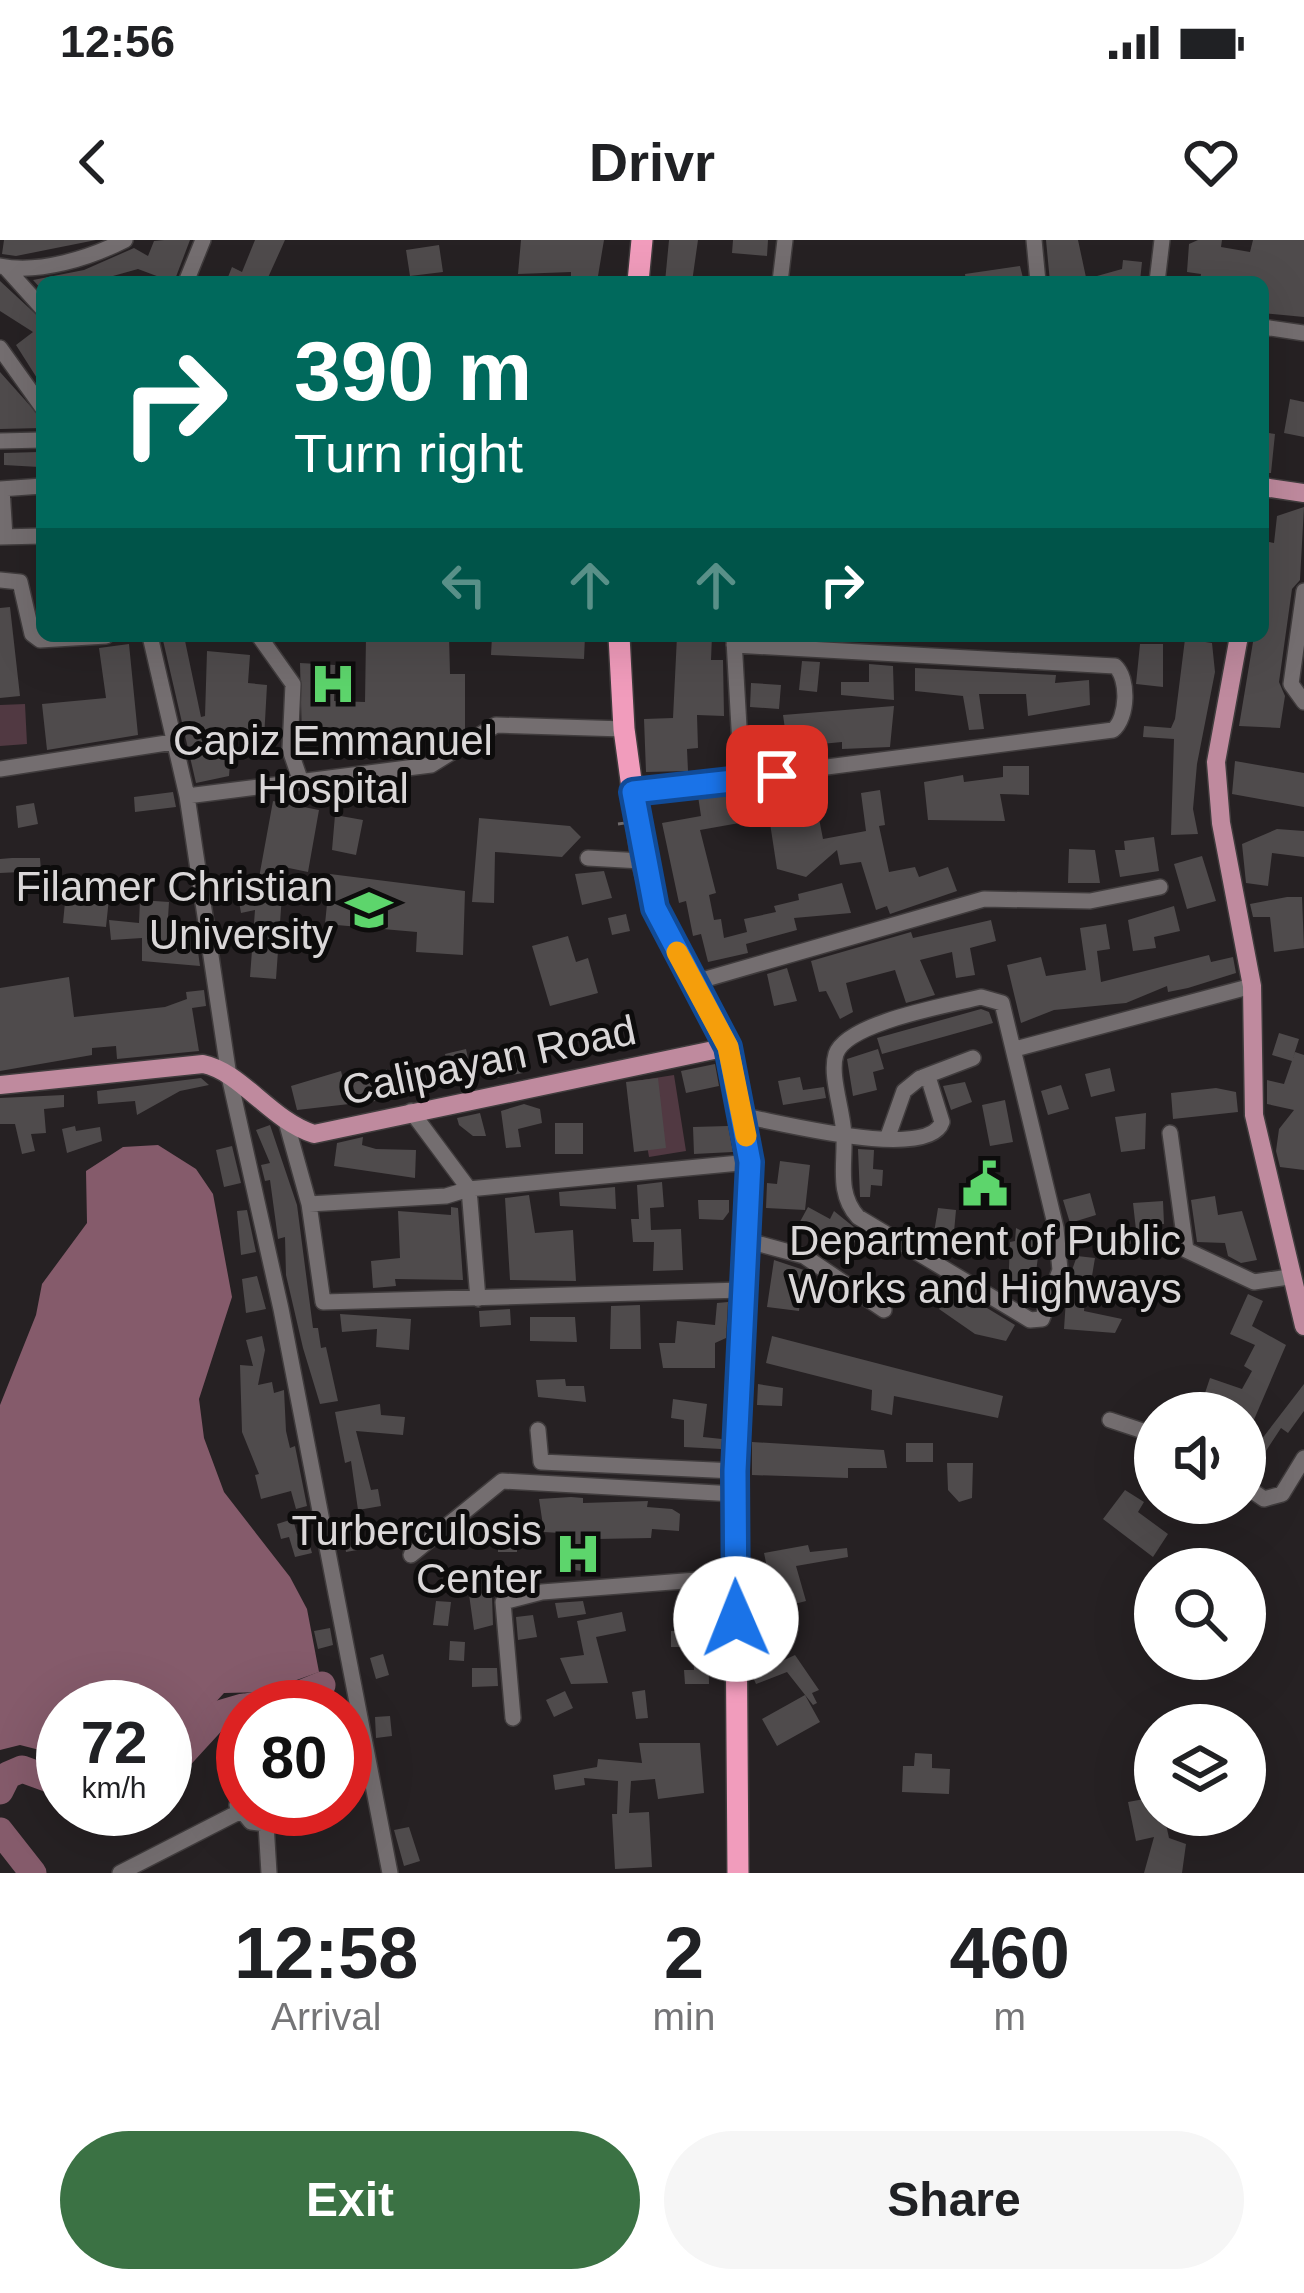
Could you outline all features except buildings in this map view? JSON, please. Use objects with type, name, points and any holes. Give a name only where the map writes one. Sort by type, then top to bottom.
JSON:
[{"type":"highway","points":[[639,276],[642,240]]},
{"type":"highway","points":[[619,642],[624,729],[643,860],[655,908],[728,1047],[750,1162],[735,1471],[738,1873]]},
{"type":"main road","points":[[1269,492],[1304,494]]},
{"type":"main road","points":[[1238,642],[1216,762],[1221,823],[1252,986],[1253,1115],[1304,1326]]},
{"type":"main road","name":"Calipayan Road","points":[[229,1076],[287,1125],[314,1134],[728,1047]]},
{"type":"main road","points":[[0,1084],[202,1064],[229,1076]]},
{"type":"street","points":[[3,267],[99,253],[125,240]]},
{"type":"street","points":[[188,276],[202,240]]},
{"type":"street","points":[[781,276],[785,240]]},
{"type":"street","points":[[1034,240],[1038,276]]},
{"type":"street","points":[[1158,276],[1162,240]]},
{"type":"street","points":[[3,267],[36,302]]},
{"type":"street","points":[[1269,328],[1304,333]]},
{"type":"street","points":[[0,348],[36,399]]},
{"type":"street","points":[[0,441],[36,440]]},
{"type":"street","points":[[36,486],[1,489],[3,537],[36,536]]},
{"type":"street","points":[[0,580],[20,582],[36,637]]},
{"type":"street","points":[[1304,591],[1291,684],[1304,702]]},
{"type":"street","points":[[151,642],[187,796],[229,1076],[281,1309],[390,1873]]},
{"type":"street","points":[[263,642],[293,684],[290,750],[299,779]]},
{"type":"street","points":[[734,642],[742,780]]},
{"type":"street","points":[[633,792],[1120,726],[1122,670],[1042,658],[752,642]]},
{"type":"street","points":[[1042,658],[1044,642]]},
{"type":"street","points":[[187,796],[431,765],[496,725],[624,729]]},
{"type":"street","points":[[0,769],[173,742]]},
{"type":"street","points":[[587,858],[643,860]]},
{"type":"street","points":[[692,982],[983,898],[1090,901],[1160,887]]},
{"type":"street","points":[[1015,1049],[1252,986]]},
{"type":"street","points":[[992,998],[1002,1004],[1056,1228],[1060,1270],[1042,1319],[1030,1320],[858,1216],[843,1188],[844,1134],[834,1058],[841,1045],[878,1024],[992,998]]},
{"type":"street","points":[[887,1139],[904,1091],[923,1077],[973,1058]]},
{"type":"street","points":[[743,1115],[920,1142],[939,1131],[942,1117],[934,1089],[923,1077]]},
{"type":"street","points":[[411,1112],[469,1189],[478,1299]]},
{"type":"street","points":[[287,1125],[310,1204],[323,1302],[742,1290]]},
{"type":"street","points":[[1170,1133],[1186,1250],[1254,1282],[1289,1277]]},
{"type":"street","points":[[310,1204],[446,1196],[469,1189],[750,1162]]},
{"type":"street","points":[[745,1240],[804,1256],[884,1310]]},
{"type":"street","points":[[1110,1420],[1134,1428]]},
{"type":"street","points":[[538,1430],[541,1462],[735,1471]]},
{"type":"street","points":[[1266,1498],[1282,1494],[1304,1458]]},
{"type":"street","points":[[411,1555],[502,1481],[735,1494]]},
{"type":"street","points":[[514,1718],[503,1602],[542,1592],[736,1577]]},
{"type":"street","points":[[120,1873],[216,1824]]},
{"type":"street","points":[[267,1836],[269,1873]]},
{"type":"path","points":[[618,824],[652,819]]},
{"type":"shaded area","points":[[25,704],[27,744],[0,746],[0,705]]},
{"type":"shaded area","points":[[674,1075],[686,1151],[649,1157],[636,1081]]},
{"type":"shaded area","points":[[158,1145],[196,1169],[213,1194],[232,1297],[199,1399],[204,1438],[224,1492],[290,1577],[307,1609],[319,1672],[297,1680],[216,1680],[216,1702],[192,1728],[192,1680],[36,1680],[36,1749],[20,1745],[0,1750],[0,1405],[36,1315],[42,1284],[87,1223],[86,1171],[123,1147]]},
{"type":"waterway","points":[[192,1743],[216,1717]]},
{"type":"waterway","points":[[0,1791],[8,1775],[22,1769],[36,1774]]},
{"type":"waterway","points":[[0,1831],[33,1873]]},
{"type":"slow traffic","points":[[677,952],[728,1047],[746,1136]]},
{"type":"place","name":"Capiz Emmanuel Hospital","points":[[333,684]]},
{"type":"place","name":"Filamer Christian University","points":[[369,910]]},
{"type":"place","name":"Department of Public Works and Highways","points":[[985,1184]]},
{"type":"place","name":"Turberculosis Center","points":[[578,1554]]},
{"type":"route","points":[[736,1619],[735,1471],[750,1162],[728,1047],[655,908],[633,792],[777,776]]}]
